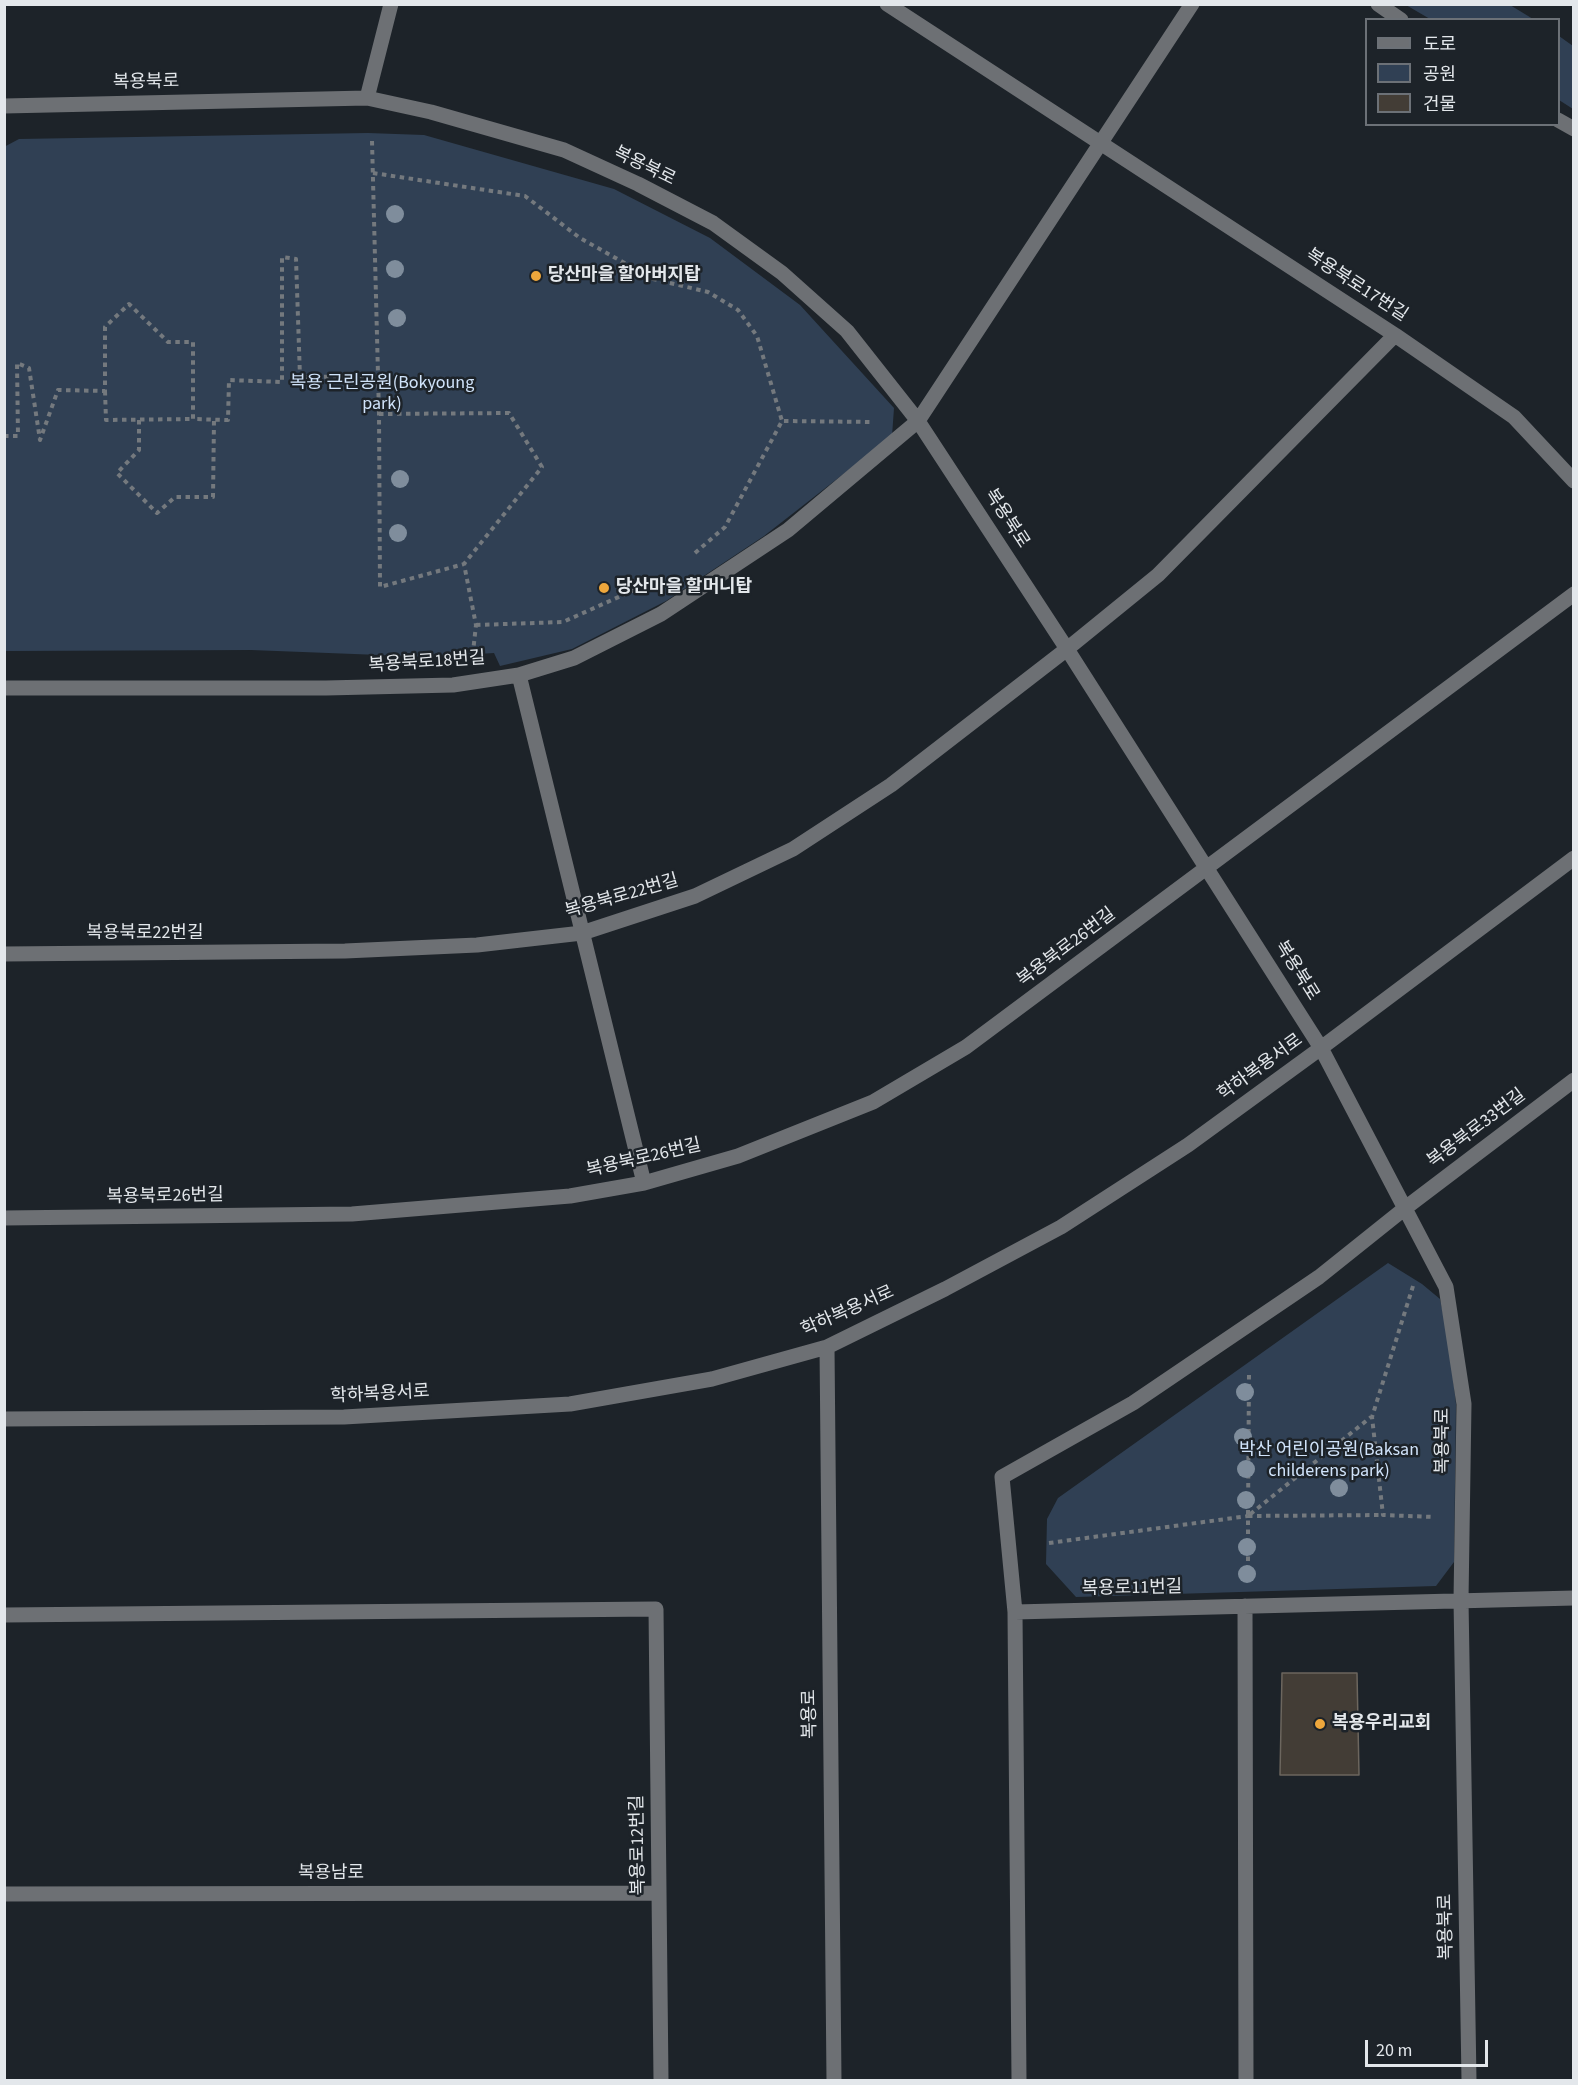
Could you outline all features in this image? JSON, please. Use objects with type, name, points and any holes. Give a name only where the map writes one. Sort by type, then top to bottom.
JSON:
[{"type":"street","points":[[367,98],[391,4]]},
{"type":"street","name":"복용북로17번길","points":[[887,4],[1395,335],[1514,417],[1574,482]]},
{"type":"street","points":[[918,421],[1192,4]]},
{"type":"street","points":[[1378,4],[1398,18]]},
{"type":"street","name":"복용북로","points":[[4,106],[367,98],[430,112],[564,150],[638,184],[712,223],[782,273],[848,331],[918,421],[1067,649],[1321,1048],[1446,1287],[1464,1404],[1461,1600],[1469,2080]]},
{"type":"street","points":[[1560,121],[1574,129]]},
{"type":"street","points":[[1067,649],[1158,575],[1395,335]]},
{"type":"street","name":"복용북로18번길","points":[[4,688],[326,688],[453,685],[519,675],[574,658],[661,614],[788,530],[918,421]]},
{"type":"street","points":[[1207,867],[1574,594]]},
{"type":"street","name":"복용북로22번길","points":[[4,954],[345,951],[477,945],[582,933],[695,896],[794,849],[891,785],[1067,649]]},
{"type":"street","points":[[519,675],[644,1183]]},
{"type":"street","name":"학하복용서로","points":[[4,1419],[344,1417],[570,1404],[712,1379],[827,1347],[945,1289],[1061,1227],[1188,1145],[1574,858]]},
{"type":"street","name":"복용북로26번길","points":[[4,1218],[352,1214],[570,1196],[644,1183],[738,1156],[873,1102],[966,1047],[1207,867]]},
{"type":"street","name":"복용북로33번길","points":[[1015,1612],[1002,1477],[1133,1403],[1320,1277],[1404,1209],[1574,1080]]},
{"type":"street","name":"복용로","points":[[827,1347],[834,2080]]},
{"type":"street","name":"복용로11번길","points":[[1015,1612],[1574,1598]]},
{"type":"street","points":[[1245,1606],[1246,2080]]},
{"type":"street","name":"복용로12번길","points":[[4,1615],[656,1610],[661,2080]]},
{"type":"street","points":[[1015,1612],[1019,2080]]},
{"type":"street","name":"복용남로","points":[[4,1894],[658,1893]]},
{"type":"path","points":[[372,141],[380,414],[380,587],[464,564],[542,467],[509,413],[380,414]]},
{"type":"path","points":[[373,173],[525,196],[580,238],[653,279],[708,292],[738,310],[757,336],[782,421],[725,527],[690,558]]},
{"type":"path","points":[[193,419],[193,342],[168,342],[129,304],[105,327],[106,420],[228,420],[230,380],[282,382],[282,257],[297,260],[300,377],[378,376]]},
{"type":"path","points":[[4,436],[18,436],[17,363],[29,368],[40,440],[58,390],[105,391]]},
{"type":"path","points":[[139,420],[139,450],[117,473],[157,513],[175,496],[213,497],[214,420]]},
{"type":"path","points":[[782,421],[876,422]]},
{"type":"path","points":[[464,564],[476,625],[473,656]]},
{"type":"path","points":[[476,625],[563,622],[653,582]]},
{"type":"path","points":[[1383,1515],[1372,1417],[1414,1282]]},
{"type":"path","points":[[1248,1581],[1249,1375]]},
{"type":"path","points":[[1248,1516],[1372,1417]]},
{"type":"path","points":[[1049,1543],[1248,1516],[1383,1515],[1445,1518]]},
{"type":"green space","points":[[1406,5],[1510,5],[1531,18],[1428,18]]},
{"type":"green space","points":[[1560,37],[1573,46],[1573,109],[1560,101]]},
{"type":"green space","name":"복용 근린공원(Bokyoung park)","points":[[368,133],[424,135],[614,189],[710,238],[800,305],[894,408],[892,436],[764,536],[666,601],[572,649],[500,666],[494,653],[431,657],[251,650],[5,651],[4,147],[19,139]]},
{"type":"green space","name":"박산 어린이공원(Baksan childerens park)","points":[[1388,1263],[1422,1284],[1440,1299],[1449,1341],[1456,1404],[1454,1562],[1436,1586],[1076,1597],[1046,1564],[1047,1519],[1058,1498]]},
{"type":"building","name":"복용우리교회","points":[[1282,1673],[1357,1673],[1359,1775],[1280,1775]]},
{"type":"place","name":"당산마을 할아버지탑","points":[[536,276]]},
{"type":"place","name":"당산마을 할머니탑","points":[[604,588]]},
{"type":"place","name":"복용우리교회","points":[[1320,1724]]}]
